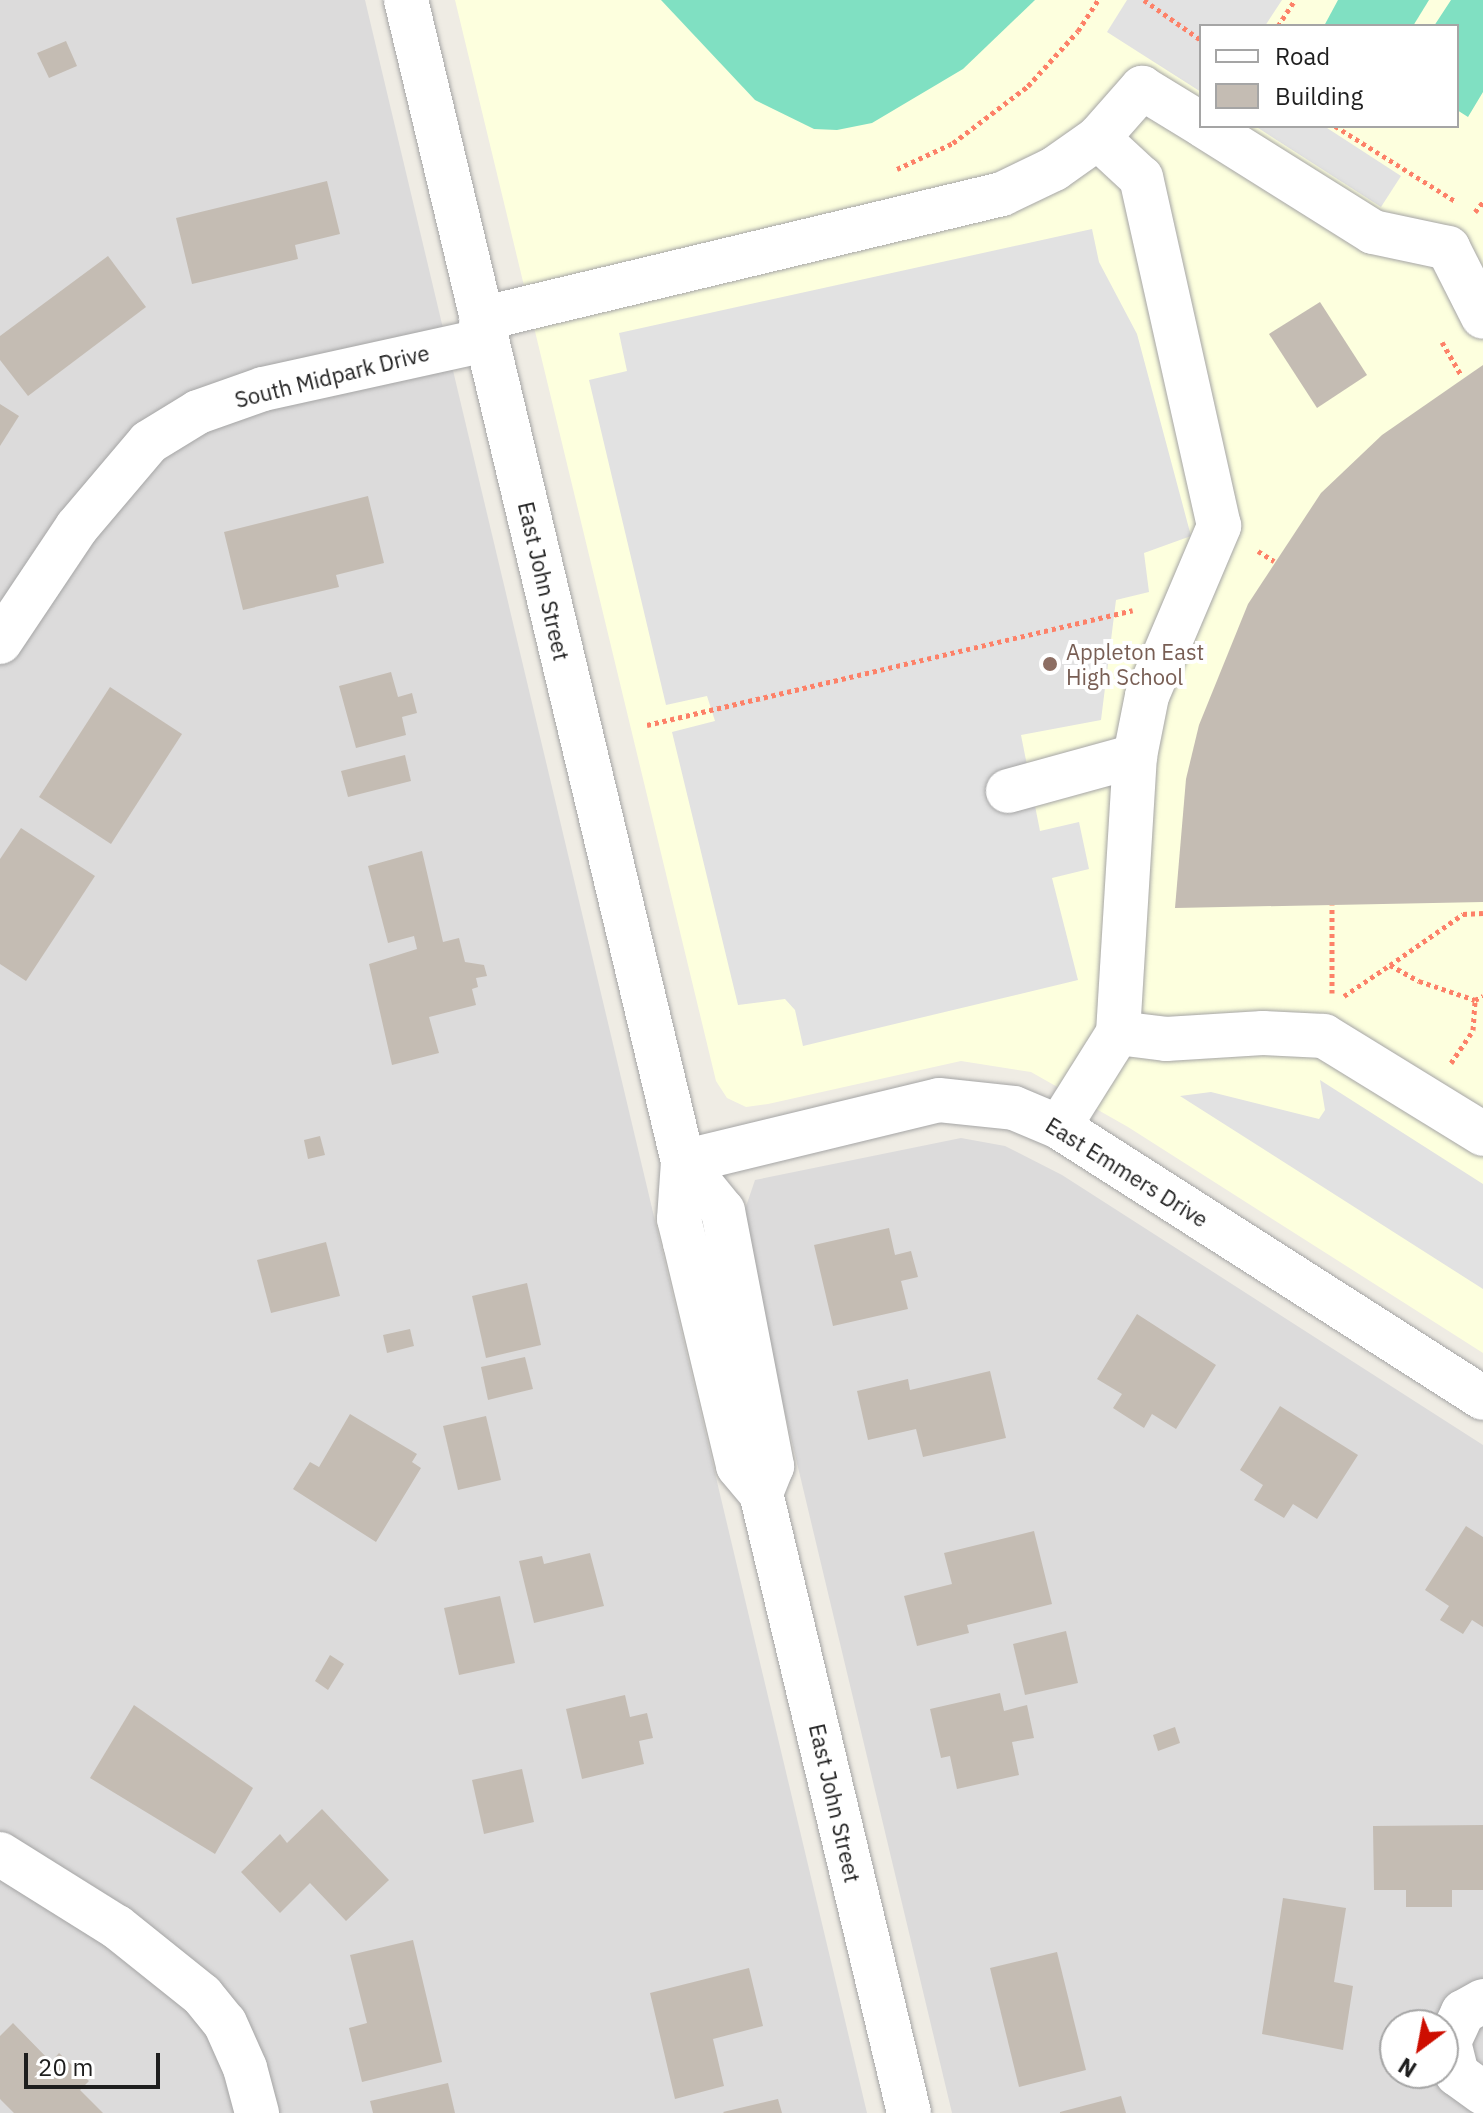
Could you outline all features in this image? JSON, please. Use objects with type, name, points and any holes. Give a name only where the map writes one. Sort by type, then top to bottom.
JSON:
[{"type":"street","name":"East John Street","points":[[406,0],[683,1162],[679,1219],[738,1466],[761,1493],[909,2113]]},
{"type":"street","name":"South Midpark Drive","points":[[0,642],[77,527],[114,480],[161,435],[198,412],[263,389],[1002,194],[1054,169],[1098,138],[1142,88],[1199,123]]},
{"type":"street","points":[[1207,128],[1373,232],[1448,248],[1483,317]]},
{"type":"street","points":[[1059,1127],[1118,1033],[1135,756],[1147,696],[1219,526],[1141,178],[1098,138]]},
{"type":"street","points":[[1008,791],[1135,756]]},
{"type":"street","points":[[1118,1033],[1166,1039],[1263,1033],[1324,1036],[1483,1134]]},
{"type":"street","name":"East Emmers Drive","points":[[683,1162],[939,1100],[1014,1108],[1059,1127],[1483,1398]]},
{"type":"street","points":[[0,1854],[117,1927],[202,1995],[225,2023],[245,2068],[257,2113]]},
{"type":"street","points":[[1483,2001],[1463,2012],[1449,2042],[1457,2074],[1483,2093]]},
{"type":"path","points":[[892,171],[953,143],[1004,107],[1055,60],[1098,0]]},
{"type":"path","points":[[1144,0],[1199,39]]},
{"type":"path","points":[[1279,24],[1295,0]]},
{"type":"path","points":[[1338,128],[1483,219]]},
{"type":"path","points":[[1257,551],[1274,561]]},
{"type":"path","points":[[647,725],[1160,603],[1181,613]]},
{"type":"path","points":[[1332,905],[1330,1005],[1463,914],[1483,913]]},
{"type":"path","points":[[1390,965],[1419,981],[1475,1000],[1483,996]]},
{"type":"path","points":[[1444,1074],[1473,1030],[1475,1000]]},
{"type":"shaded area","points":[[0,0],[365,0],[867,2113],[0,2113]]},
{"type":"shaded area","name":"Appleton East High School","points":[[455,0],[1483,0],[1483,1353],[1128,1127],[1031,1072],[961,1061],[768,1104],[746,1107],[727,1098],[716,1081]]},
{"type":"shaded area","points":[[1127,0],[1282,0],[1266,24],[1199,24],[1199,91],[1107,32]]},
{"type":"shaded area","points":[[1258,128],[1327,128],[1401,176],[1381,207]]},
{"type":"shaded area","points":[[1092,229],[1099,262],[1137,334],[1191,536],[1144,553],[1149,592],[1116,600],[1101,720],[1021,735],[1040,831],[1079,822],[1089,869],[1052,878],[1078,980],[803,1046],[795,1010],[785,999],[738,1005],[672,732],[715,721],[707,696],[666,705],[589,380],[627,371],[619,333]]},
{"type":"shaded area","points":[[1320,1080],[1483,1184],[1483,1289],[1180,1096],[1211,1092],[1319,1119],[1325,1110]]},
{"type":"shaded area","points":[[961,1138],[1005,1146],[1062,1175],[1483,1445],[1483,2113],[952,2113],[740,1224],[755,1180]]},
{"type":"green space","points":[[661,0],[1035,0],[963,69],[872,123],[837,130],[814,129],[755,100]]},
{"type":"green space","points":[[1338,0],[1429,0],[1414,24],[1325,24]]},
{"type":"green space","points":[[1451,0],[1483,0],[1483,92],[1468,117],[1459,111],[1459,24],[1435,24]]},
{"type":"building","points":[[66,41],[77,66],[49,78],[37,53]]},
{"type":"building","points":[[327,181],[340,234],[295,245],[298,259],[192,284],[176,218]]},
{"type":"building","points":[[108,256],[146,307],[28,396],[0,360],[0,336]]},
{"type":"building","points":[[1320,302],[1367,375],[1317,408],[1269,334]]},
{"type":"building","points":[[1483,365],[1483,902],[1175,908],[1186,779],[1199,725],[1248,604],[1321,493],[1382,435]]},
{"type":"building","points":[[0,404],[19,416],[0,446]]},
{"type":"building","points":[[368,496],[384,563],[336,575],[339,587],[243,610],[224,532]]},
{"type":"building","points":[[391,672],[398,697],[412,693],[417,713],[402,717],[406,735],[356,748],[339,686]]},
{"type":"building","points":[[110,687],[182,734],[111,844],[39,797]]},
{"type":"building","points":[[405,755],[411,781],[348,797],[341,771]]},
{"type":"building","points":[[21,828],[95,876],[26,981],[0,964],[0,859]]},
{"type":"building","points":[[422,851],[443,942],[459,938],[465,962],[484,965],[487,976],[476,978],[478,987],[472,989],[476,1005],[429,1017],[439,1053],[392,1065],[369,964],[417,949],[414,936],[388,943],[368,866]]},
{"type":"building","points":[[320,1136],[325,1155],[308,1159],[304,1140]]},
{"type":"building","points":[[889,1228],[895,1255],[911,1251],[918,1277],[901,1281],[908,1309],[833,1326],[814,1245]]},
{"type":"building","points":[[326,1242],[340,1296],[271,1313],[257,1260]]},
{"type":"building","points":[[527,1283],[541,1345],[486,1358],[472,1296]]},
{"type":"building","points":[[1137,1314],[1216,1365],[1176,1429],[1152,1414],[1144,1428],[1113,1408],[1122,1394],[1097,1379]]},
{"type":"building","points":[[410,1329],[414,1346],[387,1353],[383,1335]]},
{"type":"building","points":[[525,1357],[533,1389],[488,1400],[481,1367]]},
{"type":"building","points":[[990,1371],[1006,1438],[923,1457],[916,1429],[868,1440],[857,1391],[908,1379],[910,1390]]},
{"type":"building","points":[[1280,1406],[1358,1455],[1317,1519],[1293,1504],[1284,1518],[1254,1500],[1263,1485],[1240,1470]]},
{"type":"building","points":[[350,1414],[417,1454],[412,1462],[421,1468],[376,1542],[293,1489],[310,1462],[319,1467]]},
{"type":"building","points":[[486,1416],[501,1480],[458,1490],[443,1426]]},
{"type":"building","points":[[1466,1526],[1483,1537],[1483,1627],[1472,1620],[1463,1634],[1440,1620],[1449,1606],[1425,1590]]},
{"type":"building","points":[[1034,1531],[1052,1604],[967,1625],[969,1633],[917,1646],[904,1596],[952,1584],[944,1553]]},
{"type":"building","points":[[590,1553],[604,1606],[534,1623],[519,1561],[542,1556],[544,1564]]},
{"type":"building","points":[[500,1596],[515,1663],[459,1675],[444,1608]]},
{"type":"building","points":[[1066,1631],[1078,1683],[1025,1695],[1013,1644]]},
{"type":"building","points":[[330,1655],[344,1664],[328,1690],[315,1681]]},
{"type":"building","points":[[1000,1693],[1004,1711],[1027,1705],[1034,1738],[1012,1742],[1019,1775],[957,1789],[950,1756],[941,1758],[930,1709]]},
{"type":"building","points":[[625,1695],[630,1717],[647,1713],[653,1738],[639,1741],[644,1764],[582,1779],[566,1709]]},
{"type":"building","points":[[134,1705],[253,1788],[215,1854],[90,1778]]},
{"type":"building","points":[[1175,1727],[1180,1743],[1158,1751],[1153,1735]]},
{"type":"building","points":[[522,1769],[534,1822],[484,1834],[472,1780]]},
{"type":"building","points":[[322,1809],[389,1880],[346,1921],[310,1883],[280,1913],[241,1872],[280,1834],[287,1843]]},
{"type":"building","points":[[1483,1825],[1483,1890],[1452,1890],[1452,1907],[1406,1907],[1406,1890],[1374,1890],[1373,1826]]},
{"type":"building","points":[[1283,1898],[1346,1908],[1334,1982],[1353,1986],[1343,2050],[1262,2034]]},
{"type":"building","points":[[413,1940],[442,2062],[362,2082],[349,2028],[367,2023],[350,1955]]},
{"type":"building","points":[[1057,1952],[1086,2070],[1019,2087],[990,1968]]},
{"type":"building","points":[[749,1968],[763,2026],[713,2039],[724,2086],[675,2099],[650,1993]]},
{"type":"building","points":[[13,2023],[51,2062],[59,2053],[89,2081],[80,2090],[103,2113],[14,2113],[0,2099],[0,2036]]},
{"type":"building","points":[[448,2083],[455,2113],[373,2113],[370,2101]]},
{"type":"building","points":[[1121,2096],[1126,2113],[1060,2113],[1060,2112]]},
{"type":"building","points":[[778,2099],[782,2113],[723,2112]]},
{"type":"place","name":"Appleton East High School","points":[[1050,664]]}]
